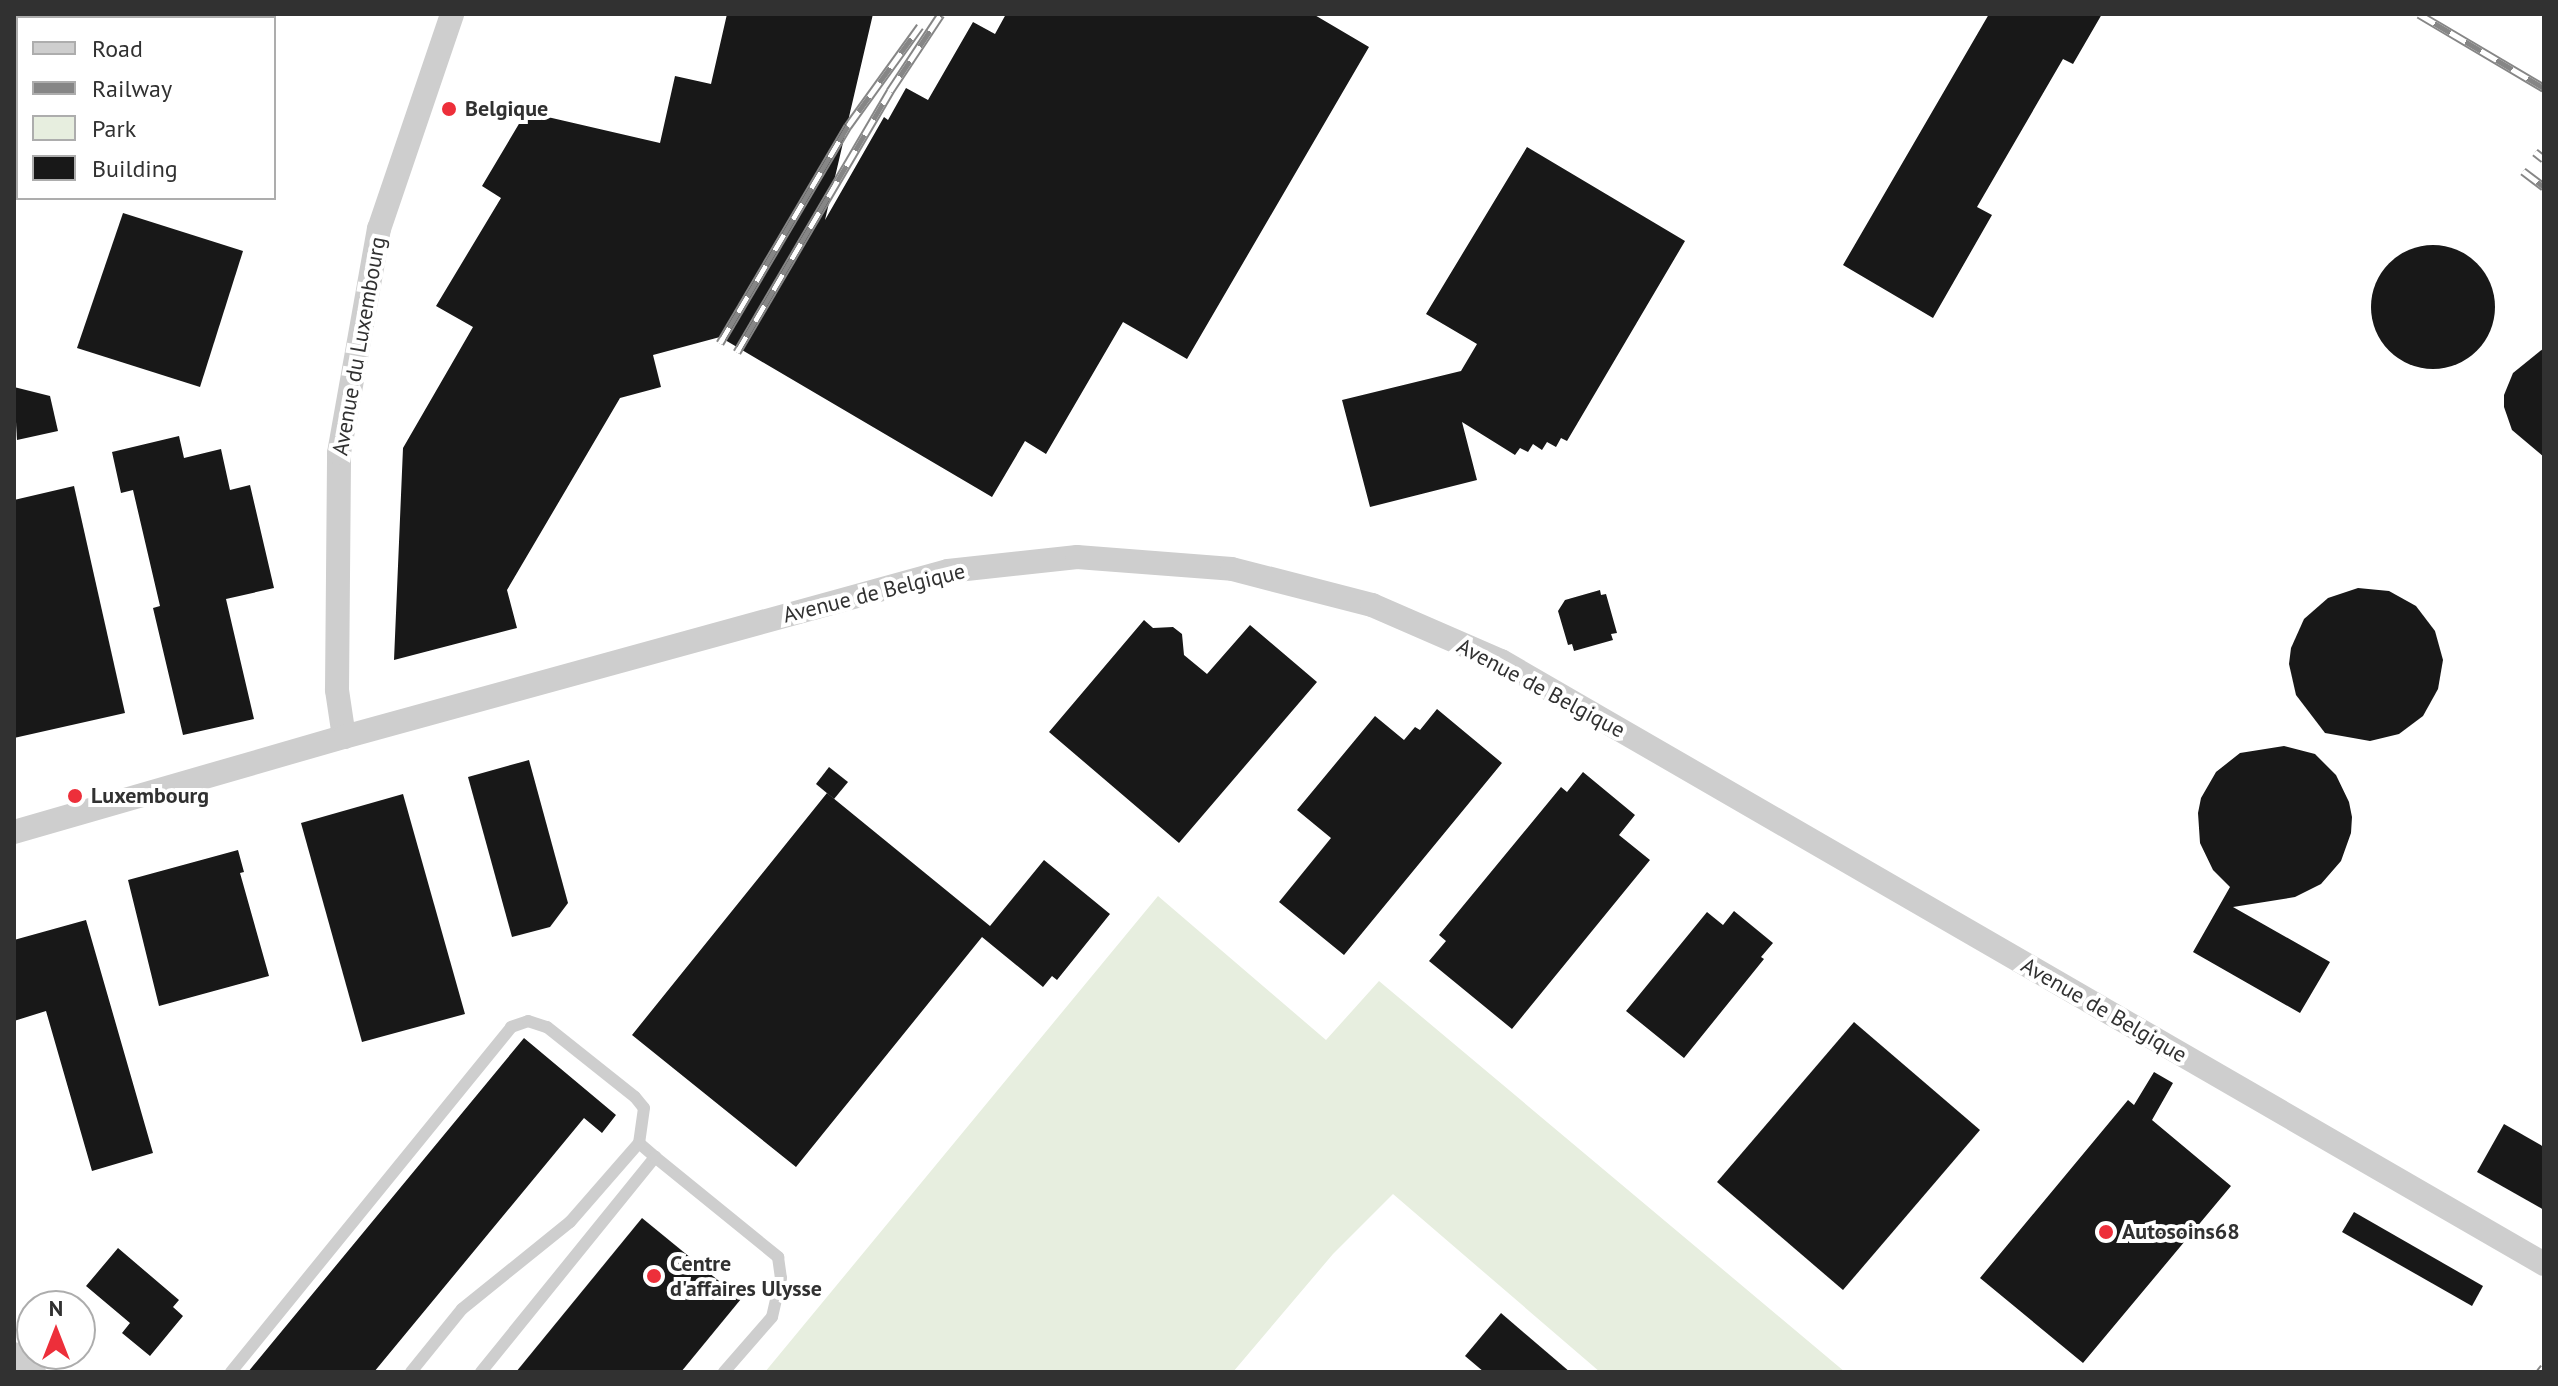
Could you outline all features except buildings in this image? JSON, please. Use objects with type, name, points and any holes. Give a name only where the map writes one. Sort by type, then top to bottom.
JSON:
[{"type":"street","name":"Avenue du Luxembourg","points":[[344,737],[337,690],[339,453],[379,229],[452,14]]},
{"type":"street","name":"Avenue de Belgique","points":[[14,832],[344,737],[948,571],[1077,557],[1232,569],[1372,605],[1501,661],[2544,1264]]},
{"type":"street","points":[[14,1354],[34,1372]]},
{"type":"lane","points":[[231,1372],[511,1027],[528,1021],[547,1027],[635,1097],[644,1108],[639,1143],[570,1222],[462,1309],[411,1372]]},
{"type":"lane","points":[[639,1143],[778,1257],[780,1296],[772,1317],[724,1372]]},
{"type":"lane","points":[[481,1372],[655,1157]]},
{"type":"green space","points":[[1158,896],[1326,1040],[1379,981],[1845,1372],[1600,1372],[1393,1194],[1333,1254],[1233,1372],[765,1372]]},
{"type":"railway","points":[[737,352],[890,91],[941,14]]},
{"type":"railway","points":[[2419,14],[2544,88]]},
{"type":"railway","points":[[720,343],[848,126],[920,26]]},
{"type":"railway","points":[[2535,152],[2544,159]]},
{"type":"railway","points":[[2523,171],[2544,187]]},
{"type":"railway","points":[[2540,1372],[2544,1367]]},
{"type":"place","name":"Belgique","points":[[449,109]]},
{"type":"place","name":"Luxembourg","points":[[75,796]]},
{"type":"place","name":"Autosoins68","points":[[2106,1232]]},
{"type":"place","name":"Centre d'affaires Ulysse","points":[[654,1276]]}]
